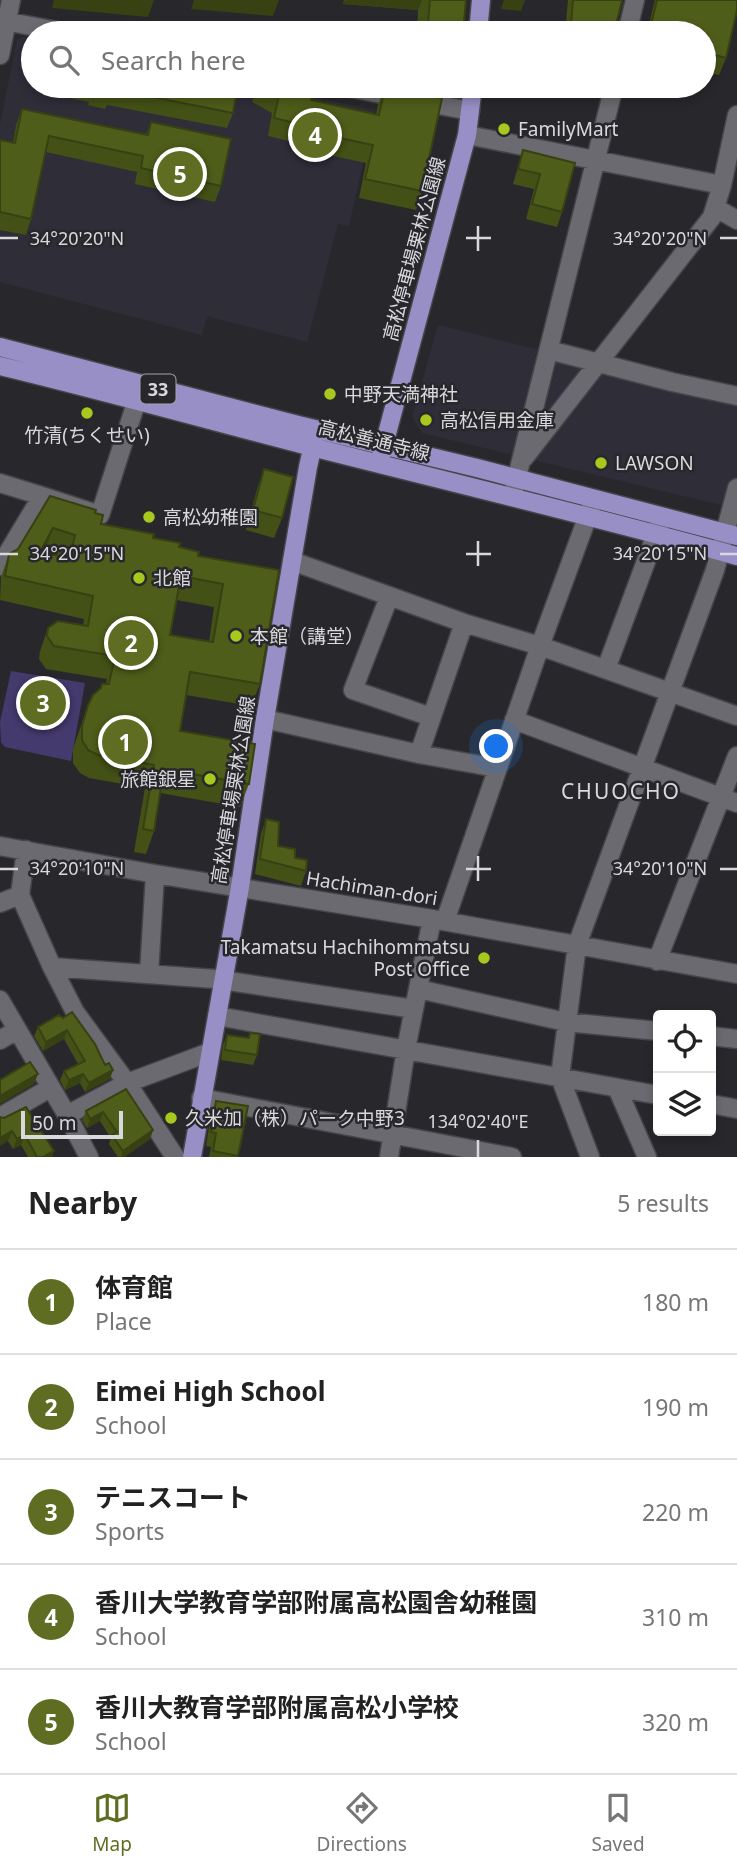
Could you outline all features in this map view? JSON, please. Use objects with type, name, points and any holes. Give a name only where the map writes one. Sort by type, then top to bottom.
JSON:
[{"type":"main road","points":[[479,21],[481,0]]},
{"type":"main road","name":"高松停車場栗林公園線","points":[[379,463],[467,135],[472,98]]},
{"type":"main road","name":"高松善通寺線","points":[[0,346],[314,439],[379,463],[514,487]]},
{"type":"main road","name":"高松善通寺線","points":[[0,366],[314,439],[384,445],[514,487],[659,525],[731,535]]},
{"type":"main road","name":"高松停車場栗林公園線","points":[[192,1157],[314,439]]},
{"type":"main road","name":"高松善通寺線","points":[[659,525],[737,556]]},
{"type":"street","points":[[0,55],[3,21],[11,0]]},
{"type":"street","points":[[630,21],[635,0]]},
{"type":"street","points":[[3,21],[21,24]]},
{"type":"street","points":[[402,98],[470,111]]},
{"type":"street","points":[[514,487],[611,98]]},
{"type":"street","points":[[522,461],[712,217],[737,116]]},
{"type":"street","points":[[467,135],[722,185]]},
{"type":"street","points":[[716,208],[737,220]]},
{"type":"street","points":[[550,349],[737,396]]},
{"type":"street","points":[[0,483],[100,515],[137,400]]},
{"type":"street","points":[[590,1157],[560,1077],[577,945],[715,570],[719,551],[731,535],[737,488]]},
{"type":"street","points":[[0,566],[42,496]]},
{"type":"street","points":[[388,1157],[418,989],[438,920],[497,768],[592,507]]},
{"type":"street","points":[[606,668],[659,525]]},
{"type":"street","points":[[292,561],[464,623],[606,668],[737,716]]},
{"type":"street","points":[[389,597],[353,690],[431,717]]},
{"type":"street","points":[[419,754],[464,623]]},
{"type":"street","points":[[265,719],[419,754],[497,768]]},
{"type":"street","points":[[514,720],[729,800]]},
{"type":"street","points":[[657,961],[729,800],[737,756]]},
{"type":"street","name":"Hachiman-dori","points":[[0,846],[737,974]]},
{"type":"street","points":[[26,850],[20,895],[52,967],[75,1012],[127,1083],[175,1157]]},
{"type":"street","points":[[149,974],[155,874]]},
{"type":"street","points":[[0,903],[20,895]]},
{"type":"street","points":[[52,967],[223,981],[414,1009]]},
{"type":"street","points":[[418,989],[566,1022],[653,1031]]},
{"type":"street","points":[[0,1000],[67,1115],[86,1156]]},
{"type":"street","points":[[217,1016],[653,1094]]},
{"type":"street","points":[[0,1040],[17,1030]]},
{"type":"street","points":[[716,1037],[737,1039]]},
{"type":"street","points":[[67,1115],[127,1083],[210,1052]]},
{"type":"street","points":[[0,1117],[50,1088]]},
{"type":"street","points":[[617,1088],[647,1157]]},
{"type":"street","points":[[201,1098],[512,1157]]},
{"type":"street","points":[[716,1105],[737,1109]]},
{"type":"shaded area","points":[[21,38],[21,98],[317,98],[375,110],[349,226],[338,224],[307,342],[207,316],[202,335],[0,282],[0,124],[17,40]]},
{"type":"shaded area","points":[[438,325],[737,399],[737,509],[422,433],[412,417]]},
{"type":"shaded area","points":[[11,671],[85,683],[71,761],[5,747],[1,742],[0,722]]},
{"type":"building","points":[[430,0],[466,0],[464,21],[428,21]]},
{"type":"building","points":[[573,0],[622,0],[617,21],[571,21]]},
{"type":"building","points":[[657,0],[737,0],[726,58],[716,55],[716,21],[652,21]]},
{"type":"building","points":[[157,98],[236,98],[233,113]]},
{"type":"building","points":[[278,98],[311,98],[379,115],[383,98],[442,98],[422,191],[365,179],[373,145],[302,130],[303,125],[274,118]]},
{"type":"building","points":[[22,109],[148,135],[151,122],[231,139],[221,186],[141,168],[143,156],[49,136],[31,219],[0,212],[0,140],[15,143]]},
{"type":"building","points":[[523,150],[575,163],[562,212],[532,204],[540,174],[518,169]]},
{"type":"building","points":[[264,469],[293,477],[282,518],[253,510]]},
{"type":"building","points":[[50,496],[96,510],[95,513],[103,515],[101,524],[154,534],[153,538],[180,543],[179,547],[199,552],[198,556],[279,570],[260,684],[190,672],[180,731],[255,744],[249,784],[164,769],[154,831],[143,829],[154,765],[98,755],[88,750],[82,740],[82,726],[88,705],[102,684],[109,684],[115,656],[54,646],[47,636],[48,628],[58,621],[88,626],[93,596],[5,576],[9,554],[18,549]],"holes":[[[53,528],[75,535],[70,558],[40,552]],[[181,576],[223,584],[213,642],[170,635]]]},
{"type":"building","points":[[266,819],[279,822],[278,846],[295,849],[295,858],[307,860],[306,871],[260,859]]},
{"type":"building","points":[[72,1012],[95,1044],[105,1065],[109,1063],[113,1070],[89,1083],[83,1074],[69,1080],[64,1071],[85,1061],[67,1030],[46,1042],[38,1027],[59,1015],[63,1018]]},
{"type":"building","points":[[250,1033],[260,1034],[257,1055],[225,1050],[227,1035],[249,1038]]},
{"type":"building","points":[[30,1062],[38,1074],[0,1096],[0,1080]]},
{"type":"building","points":[[126,1089],[153,1130],[123,1151],[112,1135],[117,1132],[103,1112],[90,1119],[86,1111]]},
{"type":"building","points":[[216,1101],[248,1106],[238,1156],[213,1151],[216,1133],[211,1132]]},
{"type":"building","points":[[26,1107],[54,1151],[43,1157],[37,1157],[25,1135],[17,1139],[12,1131],[0,1138],[0,1117],[4,1118]]},
{"type":"place","name":"FamilyMart","points":[[504,129]]},
{"type":"place","name":"香川大学教育学部附属高松園舎幼稚園","points":[[315,135]]},
{"type":"place","name":"香川大教育学部附属高松小学校","points":[[180,174]]},
{"type":"place","name":"中野天満神社","points":[[330,394]]},
{"type":"place","name":"竹清(ちくせい)","points":[[87,413]]},
{"type":"place","name":"高松信用金庫","points":[[426,420]]},
{"type":"place","name":"LAWSON","points":[[601,463]]},
{"type":"place","name":"高松幼稚園","points":[[149,517]]},
{"type":"place","name":"北館","points":[[139,578]]},
{"type":"place","name":"本館（講堂）","points":[[236,636]]},
{"type":"place","name":"Eimei High School","points":[[131,643]]},
{"type":"place","name":"テニスコート","points":[[43,703]]},
{"type":"place","name":"体育館","points":[[125,742]]},
{"type":"place","name":"旅館銀星","points":[[210,779]]},
{"type":"place","name":"Takamatsu Hachihommatsu Post Office","points":[[484,958]]},
{"type":"place","name":"久米加（株）パーク中野3","points":[[171,1118]]},
{"type":"district","name":"CHUOCHO","points":[[621,791]]}]
